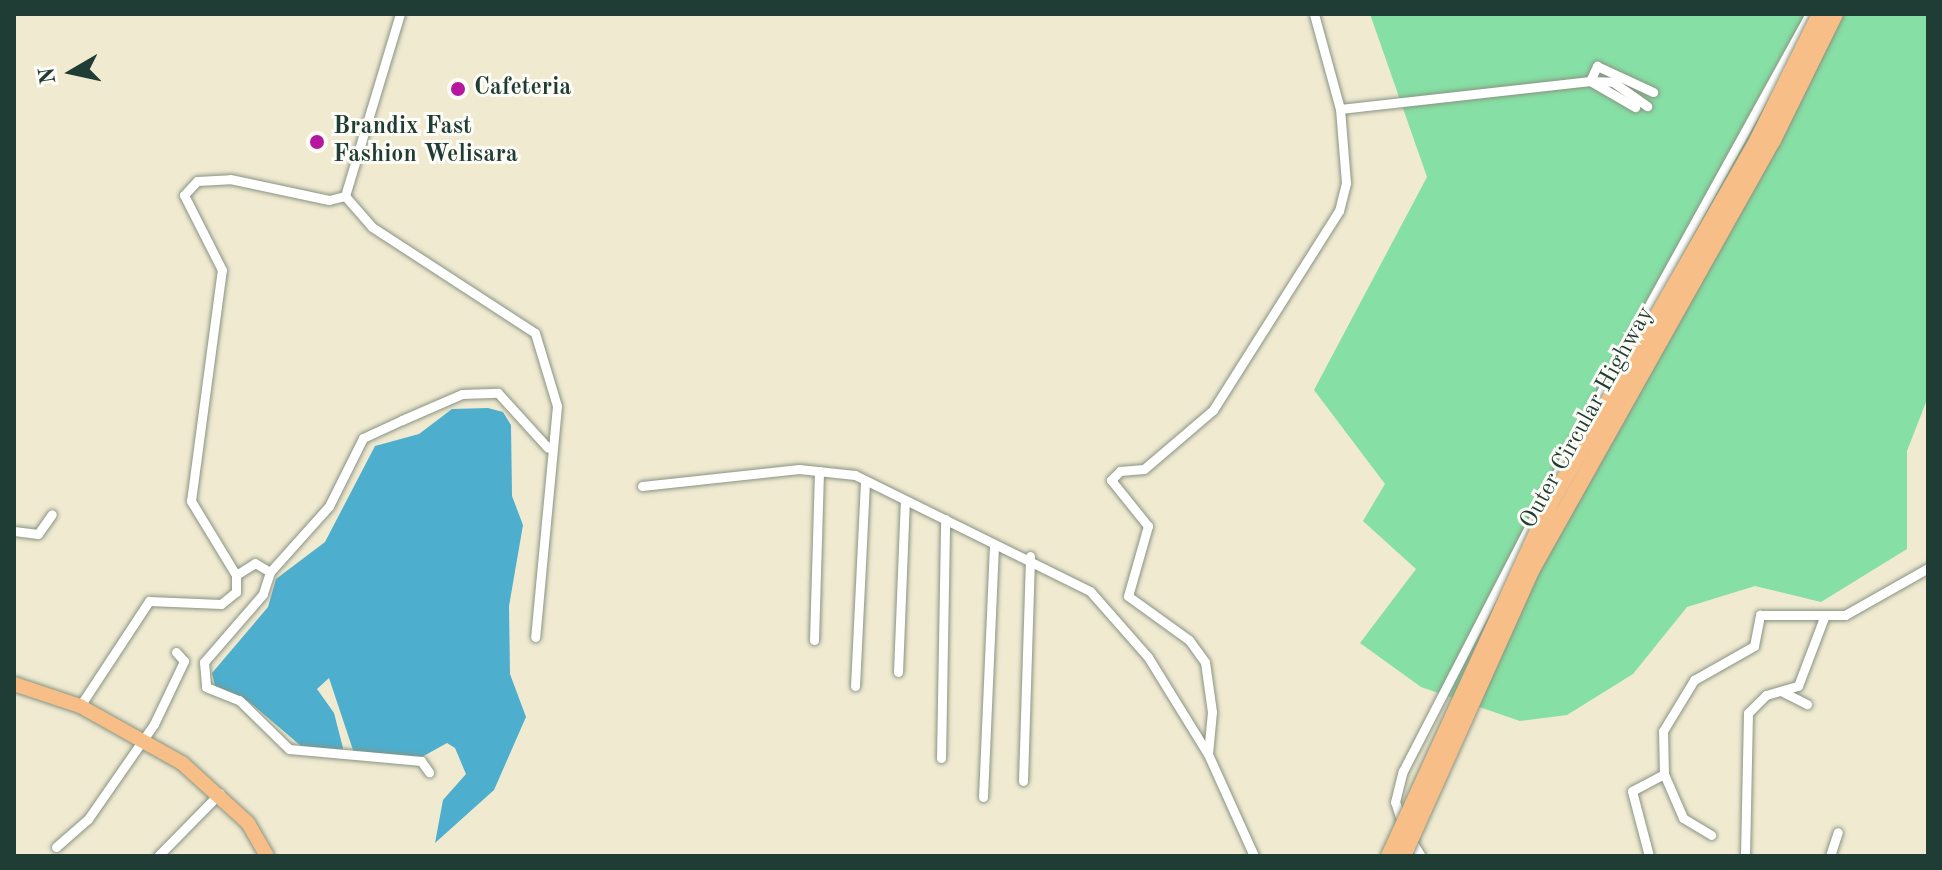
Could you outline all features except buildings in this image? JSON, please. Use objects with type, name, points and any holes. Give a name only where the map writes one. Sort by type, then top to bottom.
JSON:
[{"type":"highway","name":"Outer Circular Highway","points":[[1389,856],[1550,504],[1758,139],[1820,14]]},
{"type":"highway","name":"Outer Circular Highway","points":[[1403,856],[1532,569],[1766,153],[1835,14]]},
{"type":"main road","points":[[14,684],[80,706],[143,740],[220,793],[267,856]]},
{"type":"street","points":[[345,196],[400,14]]},
{"type":"street","points":[[1208,754],[1212,712],[1205,662],[1189,640],[1128,596],[1148,526],[1111,480],[1144,469],[1213,410],[1339,211],[1346,183],[1340,109],[1314,14]]},
{"type":"street","points":[[1421,856],[1396,814],[1403,771],[1569,450],[1810,14]]},
{"type":"street","points":[[1590,81],[1597,66],[1653,92]]},
{"type":"street","points":[[1340,109],[1590,81],[1613,82],[1647,106]]},
{"type":"street","points":[[1590,81],[1635,107]]},
{"type":"street","points":[[80,706],[149,601],[221,604],[236,592],[236,575],[191,501],[222,270],[184,195],[197,181],[230,179],[329,200],[345,196]]},
{"type":"street","points":[[345,196],[372,227],[535,333],[557,406],[548,448],[535,637]]},
{"type":"street","points":[[429,772],[421,761],[289,749],[239,700],[206,687],[204,662],[263,594],[270,572],[329,506],[363,438],[462,394],[498,393],[548,448]]},
{"type":"street","points":[[642,486],[819,471],[865,481],[994,544],[1030,556],[1090,591],[1148,657],[1208,754],[1254,856]]},
{"type":"street","points":[[814,640],[819,471]]},
{"type":"street","points":[[855,686],[865,481]]},
{"type":"street","points":[[898,672],[905,500]]},
{"type":"street","points":[[14,531],[38,534],[52,514]]},
{"type":"street","points":[[941,758],[945,519]]},
{"type":"street","points":[[983,797],[991,739],[994,544]]},
{"type":"street","points":[[1023,781],[1030,556]]},
{"type":"street","points":[[236,575],[255,563],[270,572]]},
{"type":"street","points":[[1711,835],[1683,818],[1664,774],[1666,723],[1694,680],[1757,642],[1760,615],[1854,612],[1928,568]]},
{"type":"street","points":[[1745,856],[1748,713],[1755,701],[1783,692],[1803,678],[1825,615]]},
{"type":"street","points":[[56,847],[88,819],[143,740],[177,682],[184,661],[176,652]]},
{"type":"street","points":[[1783,692],[1807,704]]},
{"type":"street","points":[[1649,856],[1632,791],[1664,774]]},
{"type":"street","points":[[158,856],[220,793]]},
{"type":"street","points":[[1830,856],[1838,832]]},
{"type":"green space","points":[[1370,14],[1928,14],[1928,397],[1907,451],[1907,549],[1821,602],[1755,586],[1687,607],[1633,674],[1567,715],[1520,721],[1421,687],[1360,643],[1416,569],[1363,521],[1385,484],[1314,390],[1427,177]]},
{"type":"water","points":[[488,408],[503,412],[511,425],[512,496],[523,525],[509,606],[510,674],[526,717],[494,790],[435,843],[443,800],[466,774],[455,748],[447,743],[420,758],[355,756],[329,678],[317,689],[334,713],[343,748],[340,754],[307,751],[248,701],[215,686],[212,673],[268,607],[276,579],[325,542],[375,446],[419,434],[452,409]]},
{"type":"place","name":"Cafeteria","points":[[458,89]]},
{"type":"place","name":"Brandix Fast Fashion Welisara","points":[[317,142]]}]
